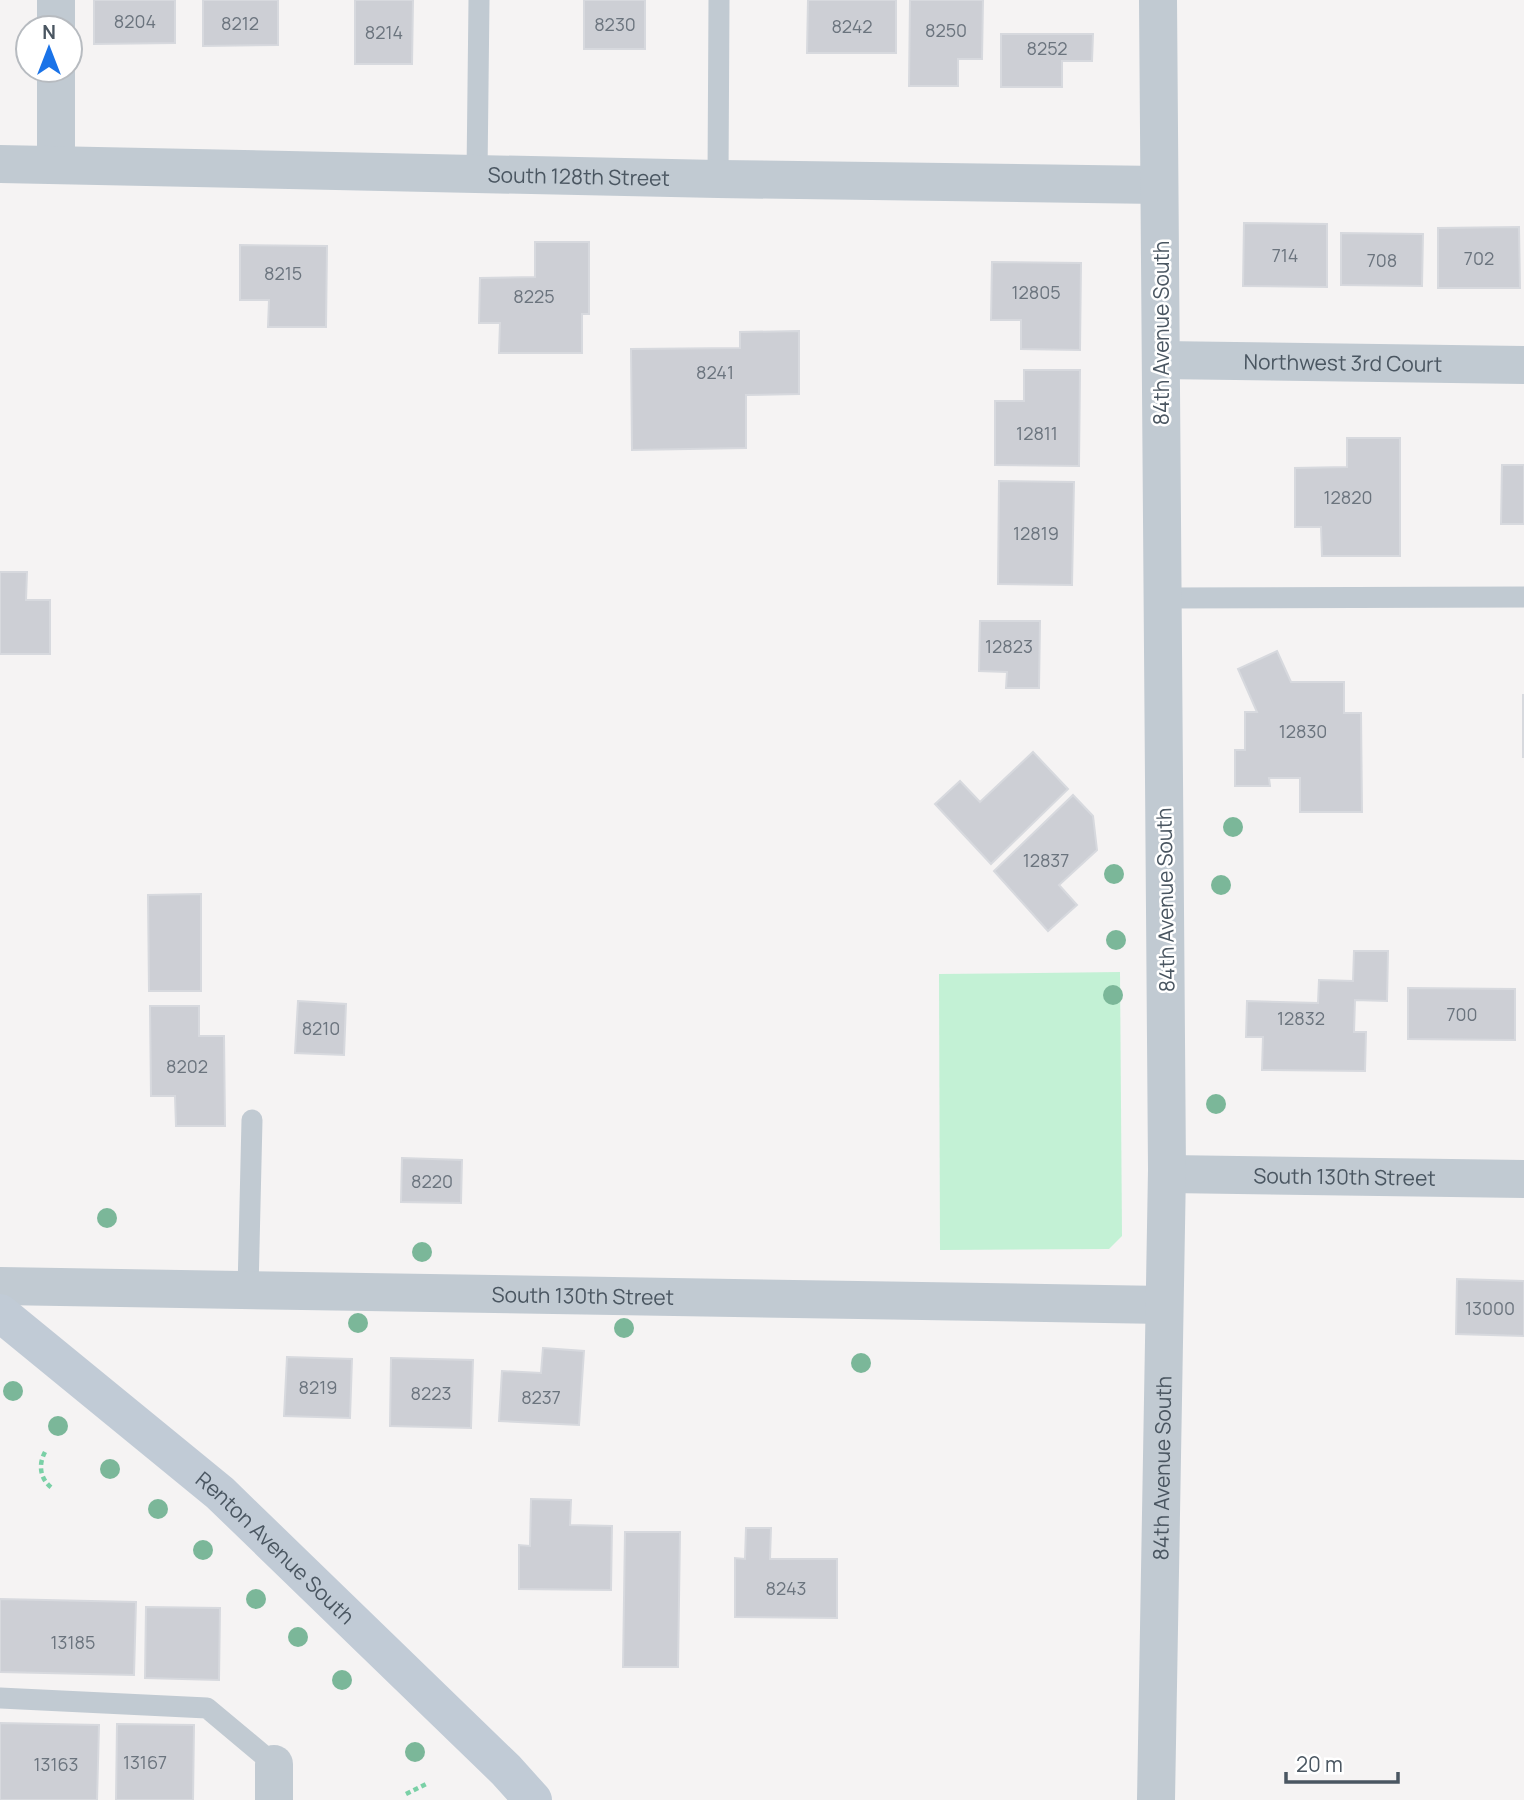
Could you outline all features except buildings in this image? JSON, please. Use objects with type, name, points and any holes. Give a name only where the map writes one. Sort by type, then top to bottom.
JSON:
[{"type":"main road","name":"Renton Avenue South","points":[[0,1314],[220,1493],[506,1770],[533,1800]]},
{"type":"street","name":"84th Avenue South","points":[[1156,1800],[1167,1170],[1158,0]]},
{"type":"street","points":[[56,84],[56,165]]},
{"type":"street","name":"South 128th Street","points":[[0,164],[1159,185]]},
{"type":"street","name":"Northwest 3rd Court","points":[[1161,360],[1524,365]]},
{"type":"street","name":"South 130th Street","points":[[1167,1170],[1169,1174],[1524,1179]]},
{"type":"street","name":"South 130th Street","points":[[0,1286],[1164,1305]]},
{"type":"lane","points":[[477,174],[479,0]]},
{"type":"lane","points":[[718,179],[719,0]]},
{"type":"lane","points":[[1162,598],[1524,597]]},
{"type":"lane","points":[[248,1290],[252,1121]]},
{"type":"lane","points":[[0,1698],[207,1708],[274,1782]]},
{"type":"path","points":[[45,1452],[41,1471],[44,1483],[52,1488]]},
{"type":"path","points":[[406,1794],[426,1784]]},
{"type":"green space","points":[[1120,972],[1122,1236],[1109,1249],[940,1250],[939,974]]}]
